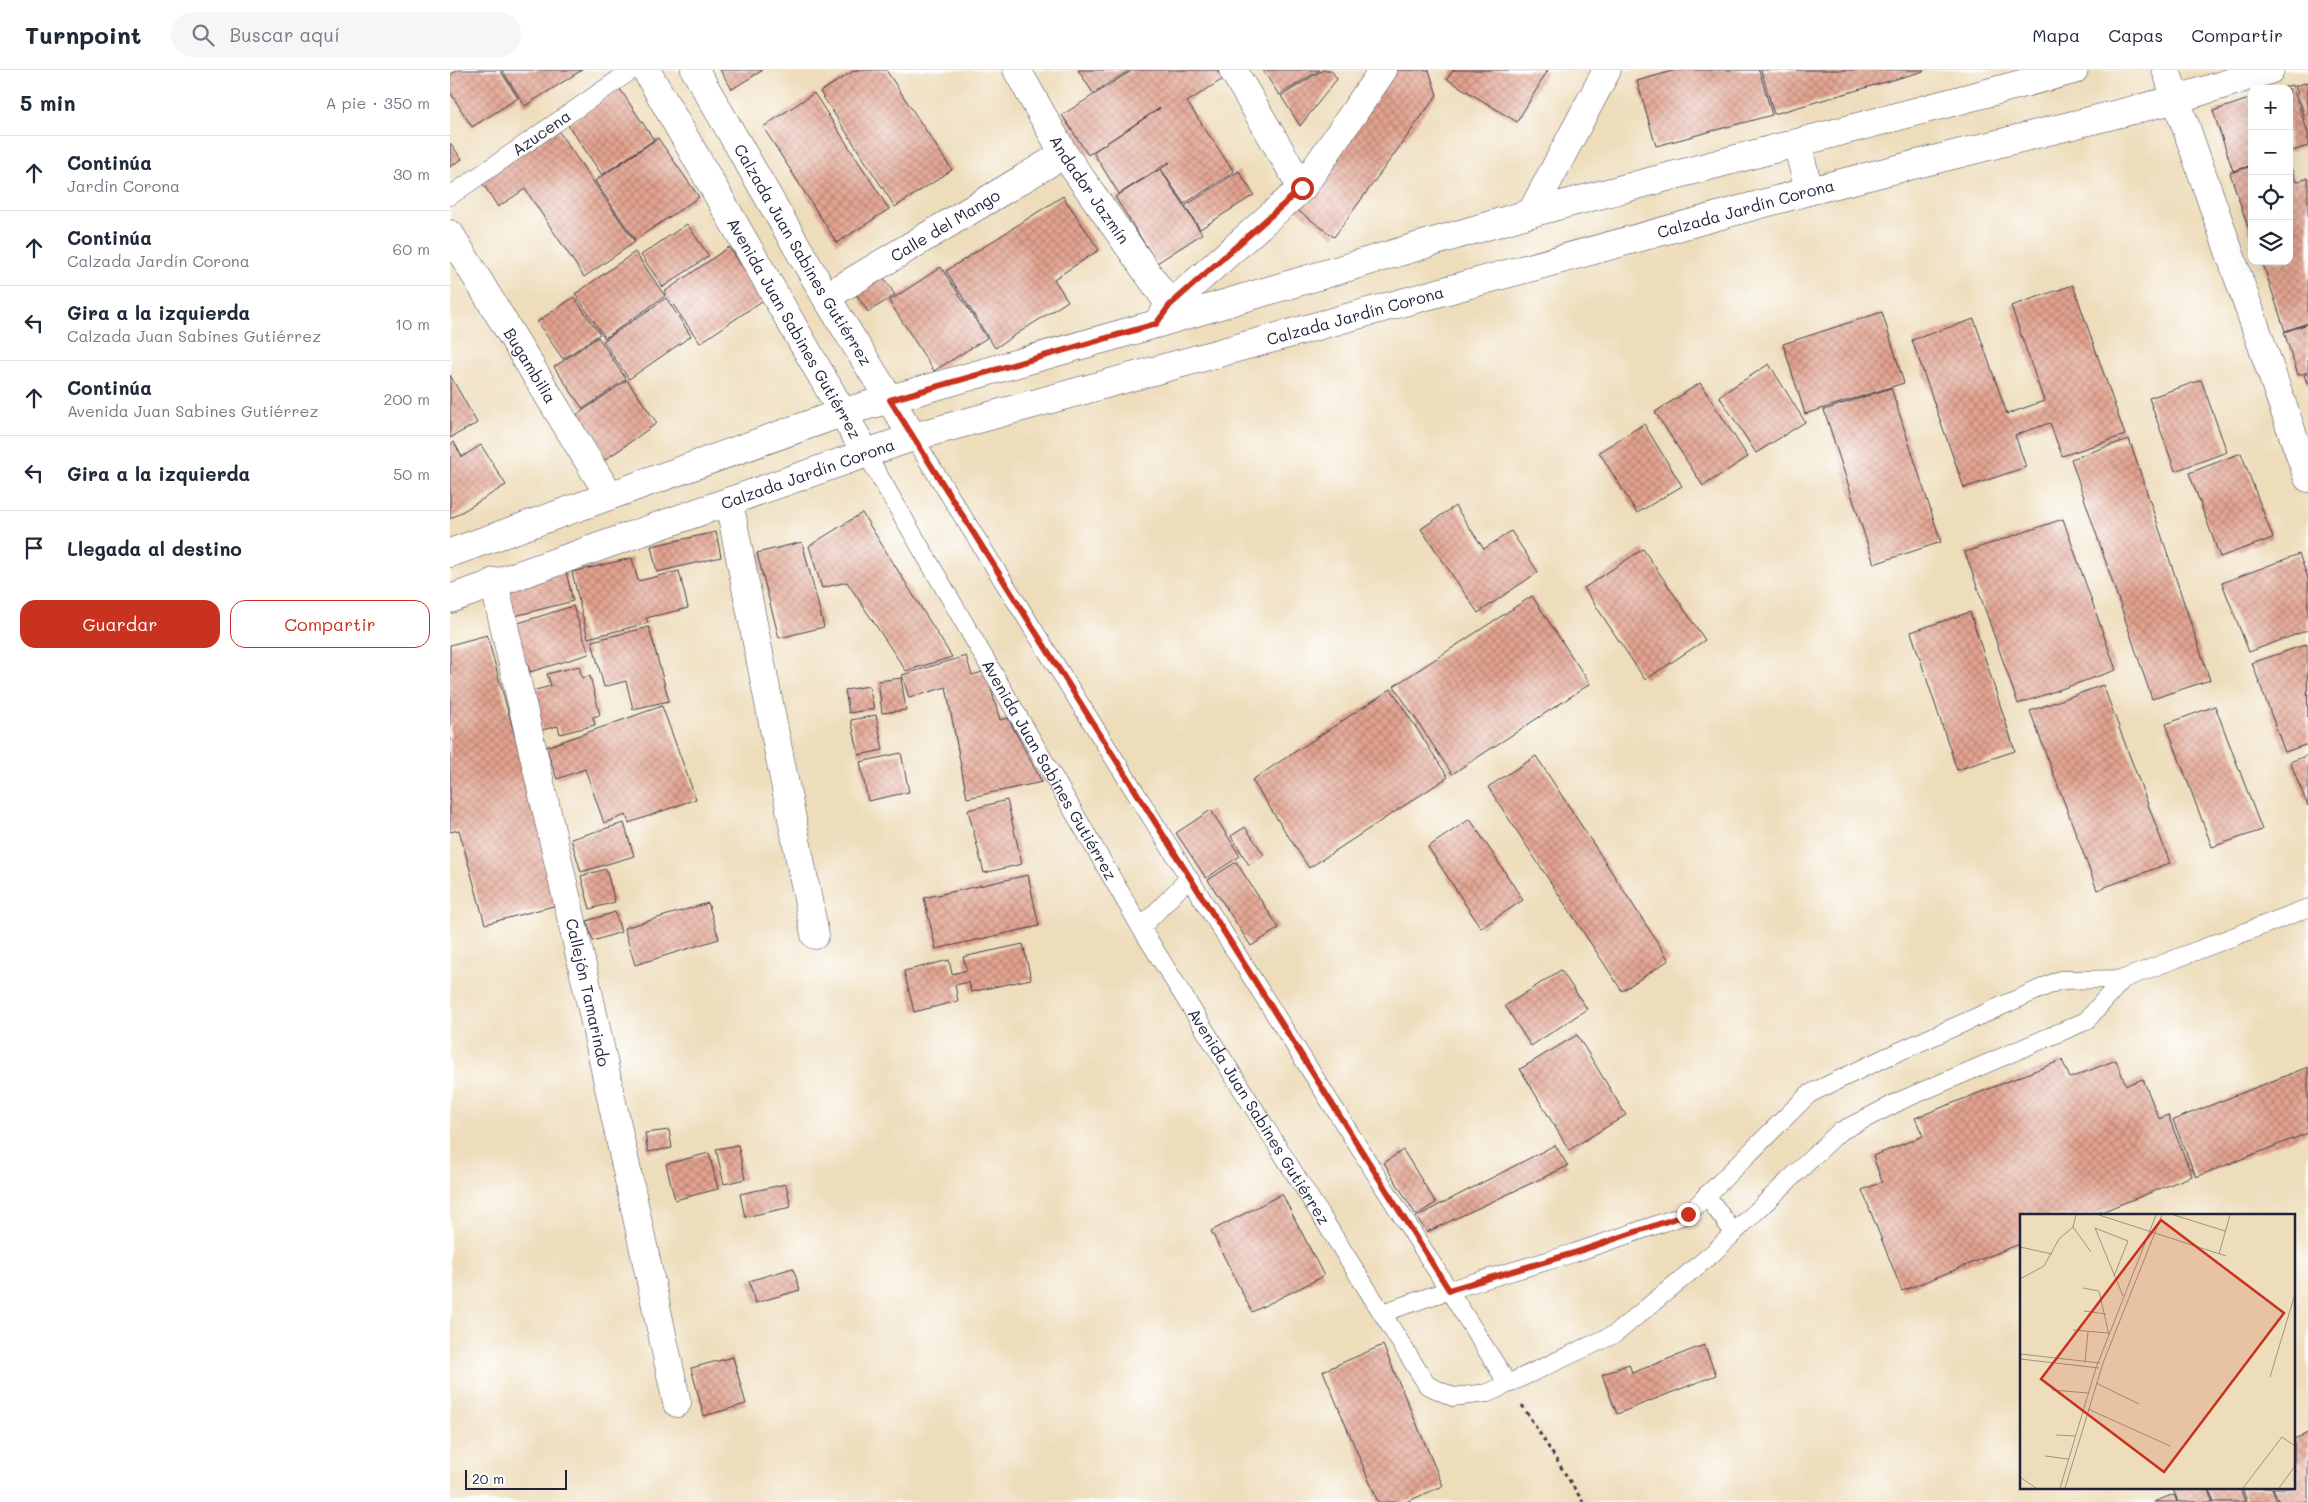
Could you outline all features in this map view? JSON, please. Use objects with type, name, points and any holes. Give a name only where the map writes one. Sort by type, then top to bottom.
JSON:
[{"type":"street","name":"Avenida Juan Sabines Gutiérrez","points":[[646,70],[867,455]]},
{"type":"street","name":"Calzada Juan Sabines Gutiérrez","points":[[694,70],[826,297],[913,437]]},
{"type":"street","points":[[1233,70],[1302,188]]},
{"type":"street","points":[[1163,315],[1302,188],[1383,70]]},
{"type":"street","points":[[1532,213],[1607,70]]},
{"type":"street","points":[[450,553],[844,412],[890,400],[1163,315],[1532,213],[2074,70]]},
{"type":"street","points":[[2166,70],[2308,478]]},
{"type":"street","name":"Calzada Jardín Corona","points":[[450,599],[494,582],[867,455],[913,437],[1808,191],[2177,99],[2270,70]]},
{"type":"street","name":"Andador Jazmín","points":[[1026,74],[1064,154],[1163,315]]},
{"type":"street","points":[[1797,142],[1808,191]]},
{"type":"street","name":"Calle del Mango","points":[[826,297],[1064,154]]},
{"type":"street","name":"Bugambilia","points":[[450,234],[609,496]]},
{"type":"street","points":[[729,502],[815,934]]},
{"type":"street","name":"Callejón Tamarindo","points":[[494,582],[588,991],[677,1403]]},
{"type":"lane","name":"Azucena","points":[[450,196],[632,70]]},
{"type":"lane","points":[[913,437],[1188,878],[1508,1384]]},
{"type":"lane","name":"Avenida Juan Sabines Gutiérrez","points":[[867,455],[1141,928],[1427,1385],[1453,1397],[1488,1393],[1615,1334],[1734,1233],[1839,1132],[1902,1100],[2086,1021],[2123,979]]},
{"type":"lane","points":[[1141,928],[1188,878]]},
{"type":"lane","points":[[1382,1313],[1449,1290],[1574,1253],[1688,1214],[1809,1094],[1880,1060],[2060,980],[2123,979],[2308,908]]},
{"type":"lane","points":[[1706,1195],[1734,1233]]},
{"type":"path","points":[[1508,1384],[1583,1502]]},
{"type":"building","points":[[458,70],[500,70],[518,98],[472,127],[450,92],[450,75]]},
{"type":"building","points":[[502,70],[582,70],[525,106]]},
{"type":"building","points":[[720,70],[763,70],[732,89]]},
{"type":"building","points":[[855,70],[886,70],[952,170],[895,207],[820,92]]},
{"type":"building","points":[[1078,70],[1130,70],[1093,93]]},
{"type":"building","points":[[1133,70],[1217,70],[1223,79],[1187,102],[1234,172],[1184,204],[1161,169],[1169,162],[1119,194],[1093,152],[1160,108],[1088,155],[1062,115]]},
{"type":"building","points":[[1263,70],[1320,70],[1279,95]]},
{"type":"building","points":[[1323,70],[1331,70],[1337,79],[1300,126],[1281,96]]},
{"type":"building","points":[[1391,70],[1429,70],[1437,95],[1334,237],[1293,207]]},
{"type":"building","points":[[1453,70],[1548,70],[1517,122],[1447,79]]},
{"type":"building","points":[[1676,70],[1759,70],[1772,115],[1656,146],[1637,81]]},
{"type":"building","points":[[1761,70],[1923,70],[1924,71],[1774,114]]},
{"type":"building","points":[[2308,82],[2308,114],[2304,115],[2295,86]]},
{"type":"building","points":[[2293,88],[2308,133],[2308,146],[2293,151]]},
{"type":"building","points":[[620,89],[654,140],[602,175],[568,125]]},
{"type":"building","points":[[814,93],[889,209],[837,243],[763,127]]},
{"type":"building","points":[[2248,99],[2248,166],[2233,171],[2213,111]]},
{"type":"building","points":[[557,129],[635,242],[584,277],[525,189],[498,207],[481,181]]},
{"type":"building","points":[[658,138],[699,197],[635,240],[595,181]]},
{"type":"building","points":[[450,143],[462,159],[450,167]]},
{"type":"building","points":[[2248,167],[2248,227],[2230,173]]},
{"type":"building","points":[[1160,169],[1202,234],[1157,263],[1115,197]]},
{"type":"building","points":[[1239,171],[1254,195],[1200,229],[1185,206]]},
{"type":"building","points":[[2293,174],[2296,182],[2308,178],[2308,323],[2285,331],[2263,265],[2293,265]]},
{"type":"building","points":[[1063,196],[1099,250],[1054,279],[1068,301],[995,348],[946,271]]},
{"type":"building","points":[[687,224],[709,256],[663,287],[641,255]]},
{"type":"building","points":[[729,247],[765,299],[700,343],[664,292]]},
{"type":"building","points":[[635,252],[665,296],[605,338],[575,294]]},
{"type":"building","points":[[941,267],[987,338],[934,371],[889,301]]},
{"type":"building","points":[[878,269],[895,295],[868,312],[851,286]]},
{"type":"building","points":[[2073,285],[2125,435],[2062,456],[2050,423],[2015,435],[2026,467],[1964,488],[1912,340],[1974,319],[2007,414],[2044,401],[2011,306]]},
{"type":"building","points":[[574,297],[600,334],[563,359],[537,322]]},
{"type":"building","points":[[666,298],[691,336],[629,379],[603,341]]},
{"type":"building","points":[[1882,312],[1904,383],[1805,414],[1783,344]]},
{"type":"building","points":[[2308,324],[2308,372],[2298,375],[2284,332]]},
{"type":"building","points":[[598,337],[626,379],[583,409],[554,367]]},
{"type":"building","points":[[1769,364],[1805,422],[1756,453],[1719,396]]},
{"type":"building","points":[[2308,374],[2308,386],[2304,375]]},
{"type":"building","points":[[450,375],[477,423],[450,438]]},
{"type":"building","points":[[627,380],[657,423],[598,465],[568,421]]},
{"type":"building","points":[[2201,380],[2227,452],[2175,471],[2149,398]]},
{"type":"building","points":[[1700,383],[1748,457],[1703,486],[1655,412]]},
{"type":"building","points":[[1891,388],[1941,542],[1874,564],[1824,410]]},
{"type":"building","points":[[1644,424],[1682,486],[1637,513],[1599,452]]},
{"type":"building","points":[[2129,439],[2210,680],[2152,699],[2071,459]]},
{"type":"building","points":[[454,442],[462,457],[481,445],[506,485],[450,519],[450,445]]},
{"type":"building","points":[[2241,453],[2273,538],[2220,557],[2189,473]]},
{"type":"building","points":[[1455,506],[1484,549],[1511,531],[1538,572],[1478,613],[1421,529]]},
{"type":"building","points":[[862,513],[952,657],[906,671],[847,582],[822,588],[809,546]]},
{"type":"building","points":[[2063,519],[2116,670],[2018,704],[1965,552]]},
{"type":"building","points":[[716,532],[721,557],[657,572],[651,546]]},
{"type":"building","points":[[802,542],[824,627],[779,638],[757,553]]},
{"type":"building","points":[[1643,549],[1705,640],[1645,680],[1584,588]]},
{"type":"building","points":[[2299,554],[2308,578],[2308,630],[2249,652],[2222,583]]},
{"type":"building","points":[[632,558],[638,581],[679,571],[688,608],[646,618],[648,623],[588,638],[572,572]]},
{"type":"building","points":[[566,572],[573,601],[515,616],[507,588]]},
{"type":"building","points":[[1532,596],[1590,684],[1452,774],[1394,686]]},
{"type":"building","points":[[573,606],[589,654],[530,672],[515,624]]},
{"type":"building","points":[[1970,612],[2015,751],[1957,770],[1911,632]]},
{"type":"building","points":[[649,627],[669,701],[633,709],[626,681],[604,687],[592,641]]},
{"type":"building","points":[[487,635],[561,904],[485,924],[459,830],[450,832],[450,645]]},
{"type":"building","points":[[2307,644],[2308,744],[2285,752],[2252,663]]},
{"type":"building","points":[[966,656],[972,675],[986,671],[1000,720],[1008,718],[1042,782],[967,798],[946,687],[909,698],[902,675]]},
{"type":"building","points":[[579,666],[582,678],[590,676],[600,715],[593,717],[595,725],[560,734],[558,726],[542,730],[532,691],[551,686],[547,674]]},
{"type":"building","points":[[901,678],[906,710],[882,713],[878,681]]},
{"type":"building","points":[[2103,685],[2170,863],[2097,890],[2030,711]]},
{"type":"building","points":[[869,686],[874,709],[849,713],[845,690]]},
{"type":"building","points":[[1391,689],[1448,777],[1309,868],[1252,780]]},
{"type":"building","points":[[662,706],[696,799],[629,823],[626,815],[604,823],[585,769],[557,779],[546,747]]},
{"type":"building","points":[[2215,706],[2262,830],[2212,847],[2166,724]]},
{"type":"building","points":[[876,715],[883,750],[859,755],[851,720]]},
{"type":"building","points":[[901,753],[909,792],[868,801],[860,762]]},
{"type":"building","points":[[2308,755],[2308,806],[2290,762]]},
{"type":"building","points":[[1536,756],[1669,960],[1622,991],[1488,787]]},
{"type":"building","points":[[1007,800],[1022,864],[984,873],[968,810]]},
{"type":"building","points":[[1211,810],[1240,856],[1206,878],[1176,833]]},
{"type":"building","points":[[1470,819],[1523,900],[1481,928],[1428,847]]},
{"type":"building","points":[[624,823],[634,856],[581,872],[571,839]]},
{"type":"building","points":[[1245,827],[1264,855],[1249,865],[1231,836]]},
{"type":"building","points":[[1236,862],[1279,928],[1251,946],[1208,880]]},
{"type":"building","points":[[606,869],[615,902],[590,909],[581,876]]},
{"type":"building","points":[[1028,875],[1039,926],[936,949],[924,898]]},
{"type":"building","points":[[708,903],[719,939],[635,965],[624,928]]},
{"type":"building","points":[[615,912],[621,932],[593,941],[587,921]]},
{"type":"building","points":[[1023,944],[1031,979],[971,992],[969,982],[955,985],[958,1001],[914,1012],[904,971],[949,960],[952,974],[967,970],[963,957]]},
{"type":"building","points":[[1561,970],[1587,1009],[1531,1046],[1505,1006]]},
{"type":"building","points":[[1577,1035],[1626,1115],[1569,1150],[1520,1069]]},
{"type":"building","points":[[2062,1060],[2070,1078],[2116,1060],[2126,1085],[2143,1079],[2159,1119],[2168,1115],[2192,1176],[2096,1214],[2020,1214],[2020,1244],[1902,1291],[1862,1190],[1882,1182],[1873,1156],[1923,1136],[1915,1118]]},
{"type":"building","points":[[2308,1067],[2308,1133],[2196,1177],[2173,1120]]},
{"type":"building","points":[[669,1130],[672,1148],[648,1152],[645,1133]]},
{"type":"building","points":[[738,1145],[745,1179],[724,1184],[716,1149]]},
{"type":"building","points":[[1555,1145],[1568,1166],[1427,1232],[1416,1217]]},
{"type":"building","points":[[1403,1150],[1436,1203],[1416,1215],[1384,1163]]},
{"type":"building","points":[[709,1153],[718,1189],[675,1200],[666,1164]]},
{"type":"building","points":[[786,1184],[791,1207],[745,1217],[740,1194]]},
{"type":"building","points":[[1282,1194],[1324,1276],[1252,1312],[1211,1231]]},
{"type":"building","points":[[793,1268],[800,1290],[755,1303],[749,1281]]},
{"type":"building","points":[[1383,1345],[1443,1486],[1406,1502],[1378,1502],[1323,1371]]},
{"type":"building","points":[[1704,1345],[1716,1375],[1617,1414],[1602,1375],[1629,1364],[1632,1373]]},
{"type":"building","points":[[733,1357],[746,1404],[704,1416],[691,1368]]},
{"type":"building","points":[[2308,1433],[2308,1502],[2279,1502],[2274,1490],[2296,1490],[2296,1438]]},
{"type":"building","points":[[2174,1490],[2208,1490],[2213,1502],[2178,1502]]},
{"type":"building","points":[[2209,1490],[2241,1490],[2245,1502],[2214,1502]]},
{"type":"building","points":[[2243,1490],[2273,1490],[2277,1502],[2247,1502]]},
{"type":"building","points":[[2174,1494],[2177,1502],[2154,1502]]},
{"type":"route","points":[[1302,188],[1170,305],[1156,324],[890,400],[1188,878],[1449,1290],[1574,1253],[1688,1214]]}]
